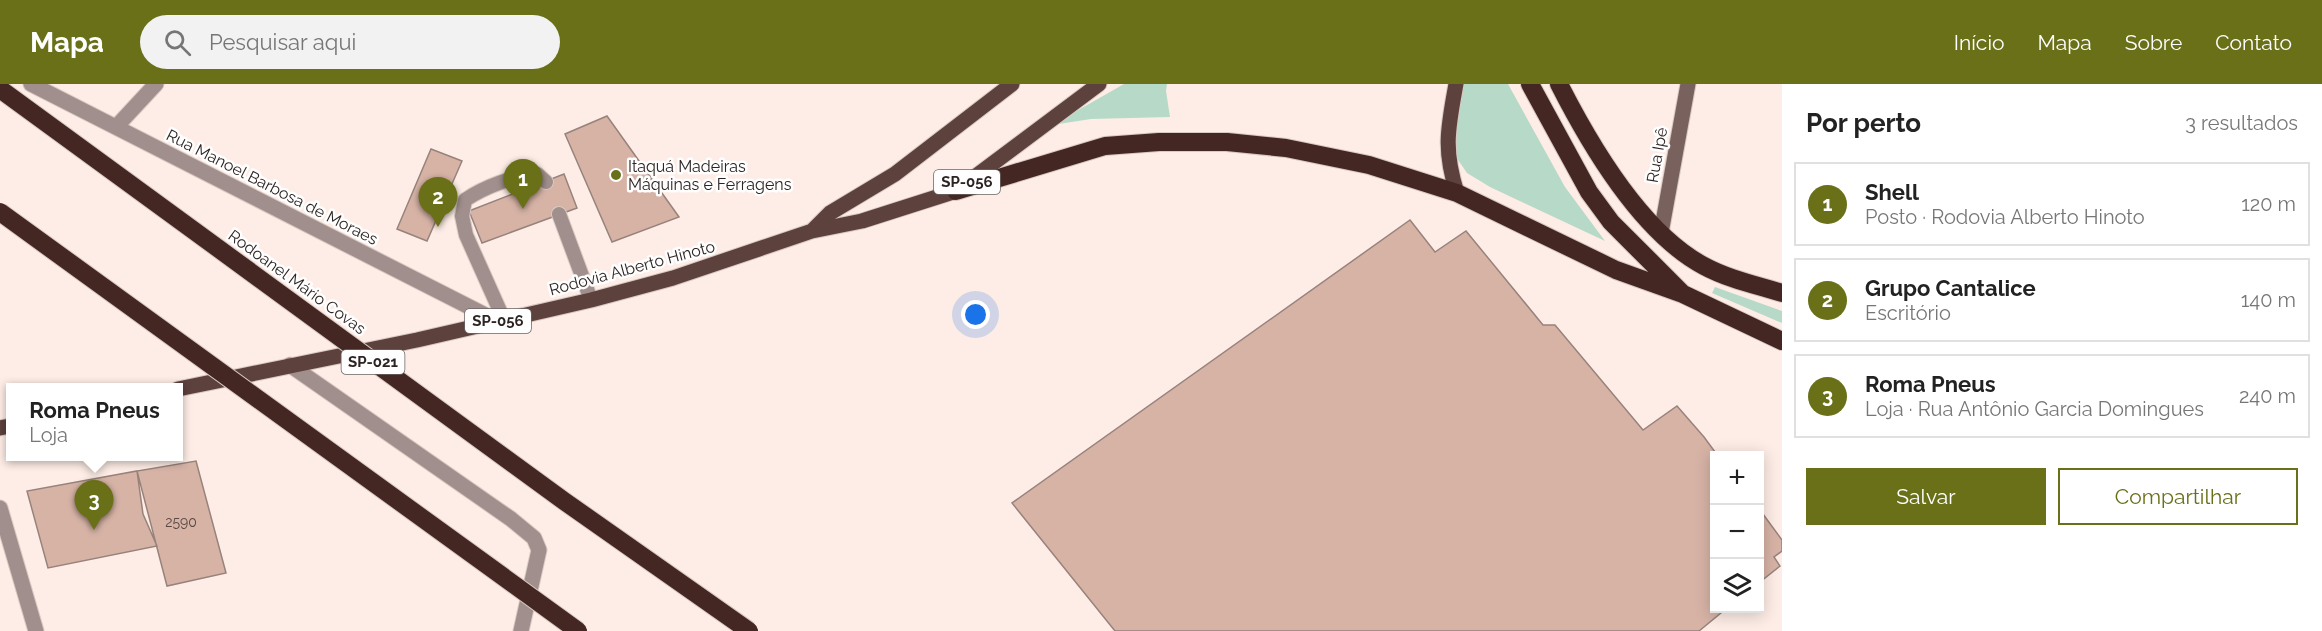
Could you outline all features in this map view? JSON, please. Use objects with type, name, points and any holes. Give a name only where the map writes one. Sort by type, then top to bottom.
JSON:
[{"type":"highway","points":[[1530,84],[1589,192],[1611,222],[1683,294]]},
{"type":"highway","points":[[1559,84],[1602,159],[1631,199],[1662,233],[1704,266],[1735,279],[1782,293]]},
{"type":"highway","name":"Rodoanel Mário Covas","points":[[0,89],[554,494],[749,631]]},
{"type":"highway","points":[[956,191],[1105,146],[1159,142],[1227,142],[1286,148],[1369,165],[1457,193],[1616,270],[1683,294],[1782,341]]},
{"type":"highway","points":[[0,212],[578,631]]},
{"type":"main road","name":"Rodovia Alberto Hinoto","points":[[812,231],[830,213],[895,174],[1012,84]]},
{"type":"main road","name":"Rodovia Alberto Hinoto","points":[[183,388],[591,300],[673,278],[812,231],[862,221],[956,191],[1099,84]]},
{"type":"main road","points":[[1456,84],[1447,141],[1448,160],[1457,193]]},
{"type":"street","name":"Rua Manoel Barbosa de Moraes","points":[[31,84],[501,320]]},
{"type":"street","points":[[116,127],[156,84]]},
{"type":"street","name":"Rua Ipê","points":[[1662,233],[1688,84]]},
{"type":"street","points":[[290,365],[534,538],[539,550],[521,631]]},
{"type":"street","points":[[0,508],[36,631]]},
{"type":"lane","points":[[501,320],[466,236],[462,216],[465,201],[477,192],[527,174],[537,174],[546,182]]},
{"type":"lane","points":[[559,214],[591,300]]},
{"type":"green space","points":[[1124,84],[1167,84],[1170,117],[1091,119],[1052,125]]},
{"type":"green space","points":[[1463,84],[1508,84],[1565,187],[1605,241],[1490,187],[1467,173],[1456,157],[1452,138]]},
{"type":"green space","points":[[1715,287],[1782,311],[1782,323],[1712,293]]},
{"type":"building","name":"Itaquá Madeiras Máquinas e Ferragens","points":[[607,116],[679,217],[612,242],[565,134]]},
{"type":"building","points":[[431,149],[462,161],[427,241],[397,229]]},
{"type":"building","points":[[564,174],[577,208],[482,243],[469,211]]},
{"type":"building","points":[[1410,220],[1435,252],[1466,231],[1543,325],[1555,325],[1643,430],[1677,406],[1704,437],[1714,451],[1710,451],[1710,613],[1721,613],[1699,631],[1115,631],[1012,503]]},
{"type":"building","points":[[196,461],[226,573],[167,586],[137,471]]},
{"type":"building","points":[[137,471],[143,514],[157,546],[48,568],[27,491]]},
{"type":"building","points":[[1764,515],[1782,540],[1782,551],[1774,557],[1780,566],[1764,579]]},
{"type":"place","name":"Itaquá Madeiras Máquinas e Ferragens","points":[[616,175]]},
{"type":"place","name":"Shell","points":[[523,209]]},
{"type":"place","name":"Grupo Cantalice","points":[[438,227]]},
{"type":"place","name":"Roma Pneus","points":[[94,530]]}]
